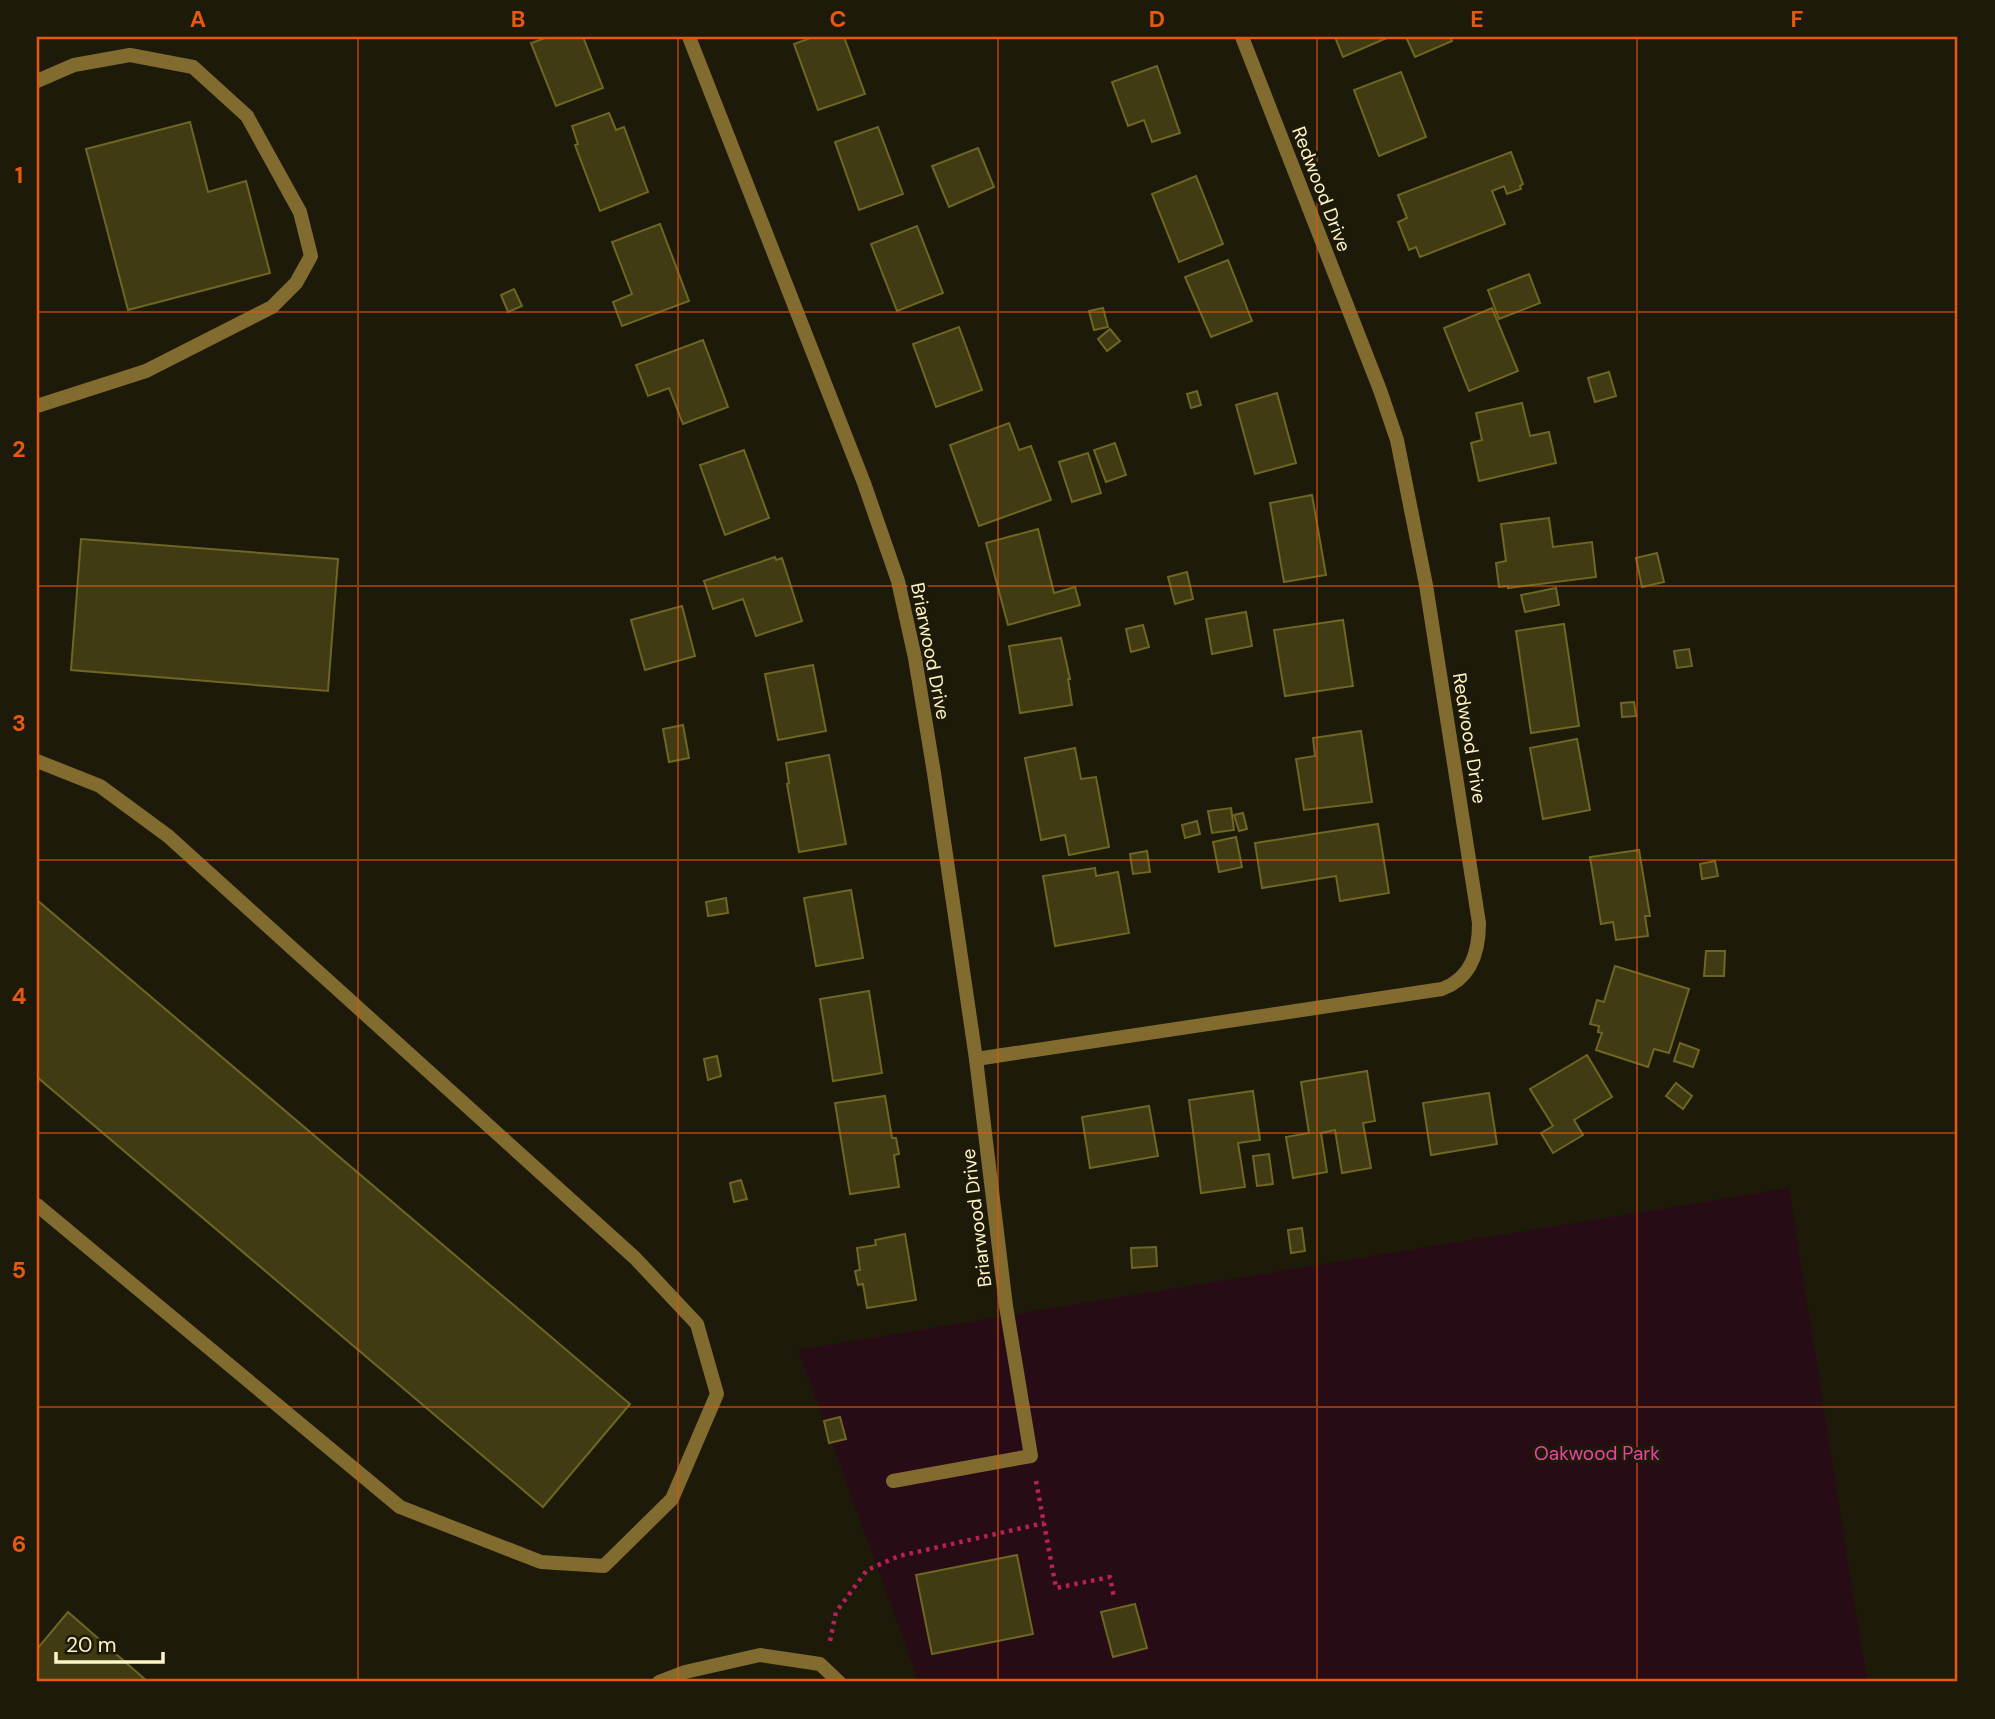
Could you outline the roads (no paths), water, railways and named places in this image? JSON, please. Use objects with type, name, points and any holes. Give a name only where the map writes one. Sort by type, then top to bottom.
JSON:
[{"type":"street","name":"Briarwood Drive","points":[[689,37],[864,483],[898,581],[915,658],[934,773],[976,1059],[1006,1306],[1031,1456],[893,1481]]},
{"type":"street","name":"Redwood Drive","points":[[976,1059],[1442,989],[1453,985],[1466,973],[1474,960],[1479,943],[1479,923],[1426,585],[1397,440],[1242,37]]},
{"type":"street","points":[[37,81],[74,65],[130,55],[193,66],[247,116],[300,212],[311,256],[296,283],[272,307],[146,371],[37,406]]},
{"type":"street","points":[[37,761],[100,786],[168,836],[635,1258],[697,1324],[717,1394],[672,1499],[604,1566],[541,1562],[400,1507],[37,1205]]},
{"type":"street","points":[[659,1682],[685,1672],[760,1655],[820,1664],[839,1682]]},
{"type":"park label","name":"Oakwood Park","points":[[1597,1453]]}]
